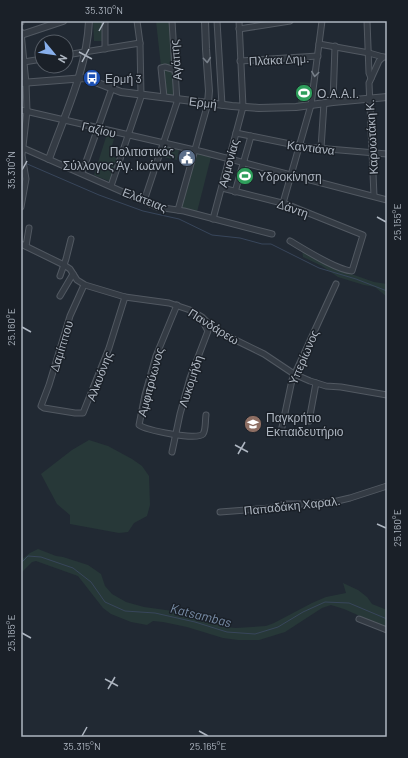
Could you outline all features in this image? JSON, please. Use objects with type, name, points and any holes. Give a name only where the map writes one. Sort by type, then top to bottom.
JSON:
[{"type":"street","points":[[21,207],[23,184],[26,178],[22,168],[22,145],[27,110],[23,83],[24,62],[21,34],[63,21]]},
{"type":"street","points":[[49,159],[86,52],[89,21]]},
{"type":"street","points":[[105,21],[105,49]]},
{"type":"street","points":[[111,186],[139,106],[141,95],[140,44],[137,21]]},
{"type":"street","name":"Αγάπης","points":[[172,21],[178,99]]},
{"type":"street","points":[[178,210],[208,103],[209,91],[205,21]]},
{"type":"street","points":[[217,21],[222,105]]},
{"type":"street","name":"Αρμονίας","points":[[214,219],[243,107],[239,21]]},
{"type":"street","points":[[239,29],[290,21]]},
{"type":"street","points":[[283,203],[311,105],[322,21]]},
{"type":"street","name":"Καρυωτάκη Κ.","points":[[368,21],[369,74],[371,78]]},
{"type":"street","points":[[74,54],[140,44]]},
{"type":"street","points":[[319,44],[385,57]]},
{"type":"street","points":[[333,102],[335,46]]},
{"type":"street","name":"Πλάκα Δημ.","points":[[240,61],[318,56]]},
{"type":"street","name":"Καρυωτάκη Κ.","points":[[374,196],[369,85],[378,62],[385,57]]},
{"type":"street","points":[[24,62],[34,60]]},
{"type":"street","points":[[164,98],[162,67],[176,70]]},
{"type":"street","name":"Ερμή","points":[[23,83],[78,78],[90,80],[120,92],[243,107],[285,108],[387,97]]},
{"type":"street","points":[[82,173],[112,88]]},
{"type":"street","points":[[144,201],[178,99]]},
{"type":"street","points":[[321,148],[324,103]]},
{"type":"street","name":"Γαζίου","points":[[21,110],[27,110],[128,136],[244,162],[387,200]]},
{"type":"street","name":"Καντιάνα","points":[[236,133],[300,146],[387,154]]},
{"type":"street","points":[[235,192],[251,136]]},
{"type":"street","name":"Ελάτειας","points":[[22,145],[49,159],[160,208],[178,210],[272,234]]},
{"type":"street","name":"Δάντη","points":[[222,188],[283,203],[363,235],[352,271],[339,267],[290,241]]},
{"type":"street","points":[[24,245],[28,228]]},
{"type":"street","points":[[60,276],[71,238]]},
{"type":"street","name":"Πανδάρεω","points":[[24,245],[64,265],[77,280],[84,285],[125,297],[177,305],[198,315],[215,330],[264,354],[294,374],[326,386],[342,387],[387,395]]},
{"type":"street","points":[[60,296],[73,274]]},
{"type":"street","name":"Υπερίωνος","points":[[281,432],[290,384],[336,284]]},
{"type":"street","name":"Δαμίππου","points":[[42,407],[71,313],[84,285]]},
{"type":"street","name":"Αλκυόνης","points":[[42,407],[75,413],[84,413],[110,348],[125,297]]},
{"type":"street","name":"Αμφιτρύωνος","points":[[176,434],[141,426],[139,423],[156,356],[177,305]]},
{"type":"street","name":"Λυκομήδη","points":[[172,452],[190,378],[208,331],[198,315]]},
{"type":"street","points":[[309,422],[316,383]]},
{"type":"street","points":[[176,434],[190,437],[202,435],[206,415]]},
{"type":"street","name":"Παπαδάκη Χαραλ.","points":[[220,512],[271,508],[286,504],[333,502],[387,486]]},
{"type":"street","points":[[359,619],[387,630]]},
{"type":"shaded area","points":[[93,21],[102,21],[103,41],[94,41]]},
{"type":"shaded area","points":[[156,21],[170,21],[176,96],[164,94]]},
{"type":"shaded area","name":"Ο.Α.Α.Ι.","points":[[300,82],[311,83],[308,103],[298,103]]},
{"type":"shaded area","points":[[107,134],[115,136],[109,155],[119,159],[111,182],[94,175]]},
{"type":"shaded area","points":[[165,147],[179,150],[177,160],[162,157]]},
{"type":"shaded area","points":[[197,154],[211,157],[197,212],[183,209],[181,207]]},
{"type":"shaded area","points":[[302,249],[337,269],[374,282],[387,284],[387,297],[375,287],[338,277],[322,266],[303,257]]},
{"type":"shaded area","points":[[89,440],[108,446],[132,459],[142,466],[149,476],[150,505],[147,516],[134,523],[128,532],[119,533],[70,524],[70,515],[57,504],[41,474],[72,450]]},
{"type":"shaded area","points":[[38,549],[88,565],[101,574],[105,586],[112,594],[126,602],[144,607],[202,615],[225,627],[236,628],[266,626],[326,597],[346,593],[343,583],[358,590],[367,597],[372,604],[387,610],[387,628],[344,609],[331,605],[322,608],[285,632],[259,640],[223,638],[187,627],[163,622],[153,621],[147,625],[131,622],[111,614],[103,608],[78,576],[36,561],[32,562],[21,573],[21,560]]},
{"type":"waterway","points":[[25,163],[99,195],[143,211],[179,219],[212,235],[240,238],[262,244],[271,244],[319,268],[356,279],[387,291]]},
{"type":"waterway","name":"Katsambas","points":[[21,563],[28,556],[41,557],[73,568],[91,582],[105,602],[125,611],[155,613],[195,622],[227,632],[255,634],[278,627],[303,612],[325,602],[349,603],[387,619]]},
{"type":"place","name":"Ερμή 3","points":[[92,78]]},
{"type":"place","name":"Ο.Α.Α.Ι.","points":[[304,93]]},
{"type":"place","name":"Πολιτιστικός Σύλλογος Άγ. Ιωάννη","points":[[187,158]]},
{"type":"place","name":"Υδροκίνηση","points":[[245,176]]},
{"type":"place","name":"Παγκρήτιο Εκπαιδευτήριο","points":[[253,424]]}]
